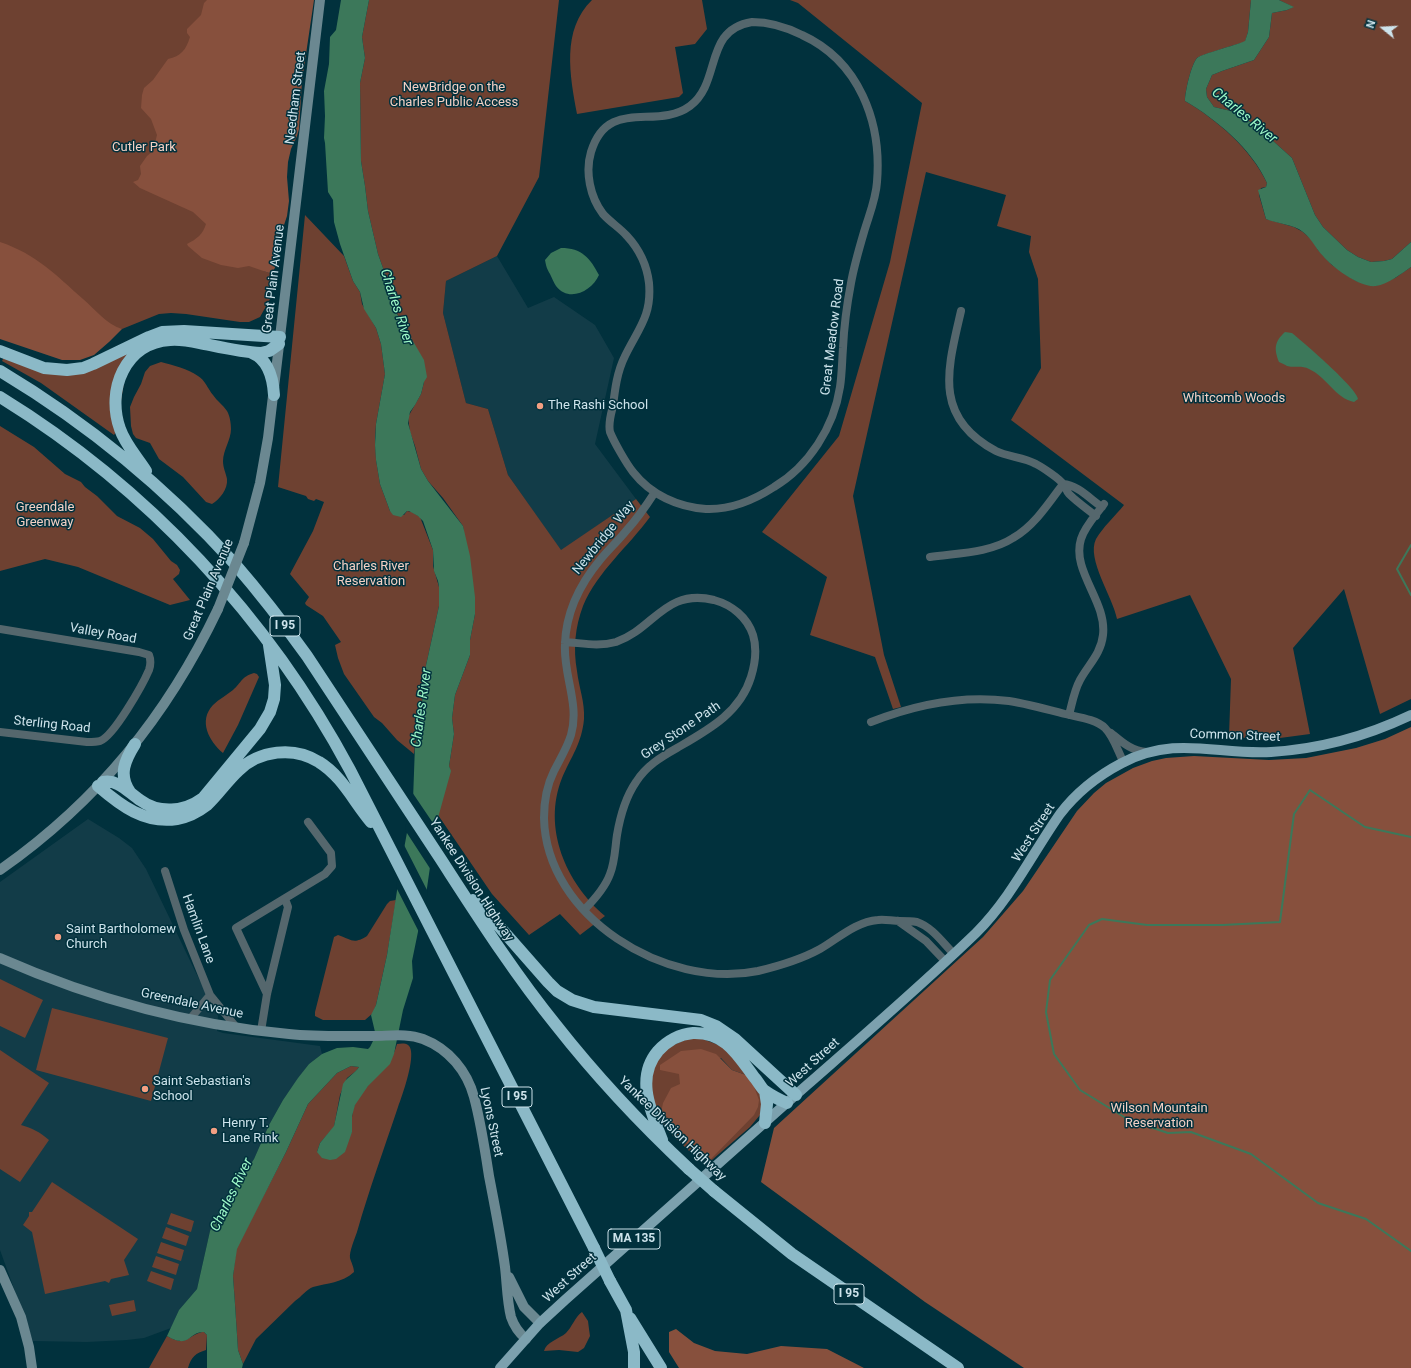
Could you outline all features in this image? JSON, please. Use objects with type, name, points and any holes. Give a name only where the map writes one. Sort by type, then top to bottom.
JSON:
[{"type":"highway","points":[[0,351],[44,368],[67,370],[88,366],[148,336],[162,332],[184,331],[280,341]]},
{"type":"highway","points":[[155,485],[124,440],[118,423],[116,411],[115,393],[120,377],[125,367],[136,354],[145,348],[170,340],[187,341],[249,352],[265,353],[273,350],[280,341]]},
{"type":"highway","points":[[249,352],[261,358],[267,365],[272,379],[274,395]]},
{"type":"highway","name":"Yankee Division Highway","points":[[0,371],[74,419],[125,458],[218,546],[272,610],[307,656],[503,954],[559,1030],[605,1083],[664,1145],[714,1191],[792,1254],[958,1368]]},
{"type":"highway","name":"I 95","points":[[0,397],[82,453],[135,497],[168,527],[217,577],[268,641],[294,678],[325,726],[386,839],[610,1281],[661,1368]]},
{"type":"highway","points":[[268,641],[275,685],[274,699],[270,712],[260,729],[199,801],[173,810],[155,808],[144,803],[117,783],[110,781],[100,784],[118,803],[138,814],[153,819],[172,819],[187,816],[203,808],[212,800],[237,771],[252,760],[274,753],[284,752],[299,754],[319,762],[333,774],[386,839]]},
{"type":"highway","points":[[135,744],[127,757],[124,770],[126,785],[135,797]]},
{"type":"highway","points":[[457,885],[490,916],[548,982],[566,998],[594,1007],[690,1017],[706,1021],[726,1032],[773,1073],[791,1099]]},
{"type":"highway","points":[[664,1145],[649,1103],[646,1081],[647,1071],[652,1060],[662,1047],[670,1040],[684,1034],[694,1033],[718,1038],[734,1051],[765,1091],[767,1104],[765,1123]]},
{"type":"highway","points":[[765,1091],[791,1099]]},
{"type":"highway","points":[[626,1310],[634,1352],[634,1368]]},
{"type":"main road","name":"Needham Street","points":[[297,199],[320,0]]},
{"type":"main road","name":"Great Plain Avenue","points":[[0,870],[55,828],[74,811],[135,744],[177,686],[204,638],[218,609],[244,542],[260,483],[274,395],[297,199]]},
{"type":"main road","name":"Common Street","points":[[1124,763],[1165,749],[1187,747],[1265,752],[1322,746],[1382,728],[1411,715]]},
{"type":"main road","name":"West Street","points":[[500,1368],[540,1323],[580,1286],[765,1123],[977,931],[1001,905],[1015,886],[1061,813],[1083,790],[1109,771],[1124,763]]},
{"type":"main road","name":"Greendale Avenue","points":[[0,958],[31,972],[86,991],[163,1013],[190,1019],[261,1031],[307,1035],[385,1036]]},
{"type":"main road","name":"Lyons Street","points":[[385,1036],[405,1035],[426,1040],[444,1051],[460,1067],[470,1084],[477,1110],[505,1268],[509,1306],[516,1327],[526,1339]]},
{"type":"main road","name":"Lyons Street","points":[[505,1268],[521,1303],[540,1323]]},
{"type":"main road","points":[[0,1270],[21,1317],[29,1347],[32,1368]]},
{"type":"street","name":"Great Meadow Road","points":[[752,22],[777,25],[796,32],[815,42],[832,53],[844,65],[855,80],[863,95],[870,112],[875,134],[878,157],[876,187],[874,200],[850,287],[845,325],[841,381],[837,402],[823,435],[805,461],[781,483],[753,499],[722,508],[703,508],[676,503],[655,492],[641,481],[630,468],[611,434],[609,425],[620,367],[624,356],[641,329],[647,312],[649,294],[648,276],[643,260],[634,245],[604,215],[595,200],[591,189],[589,175],[590,156],[594,143],[601,132],[614,122],[627,118],[669,114],[686,108],[695,101],[706,87],[719,45],[731,30],[743,24],[752,22]]},
{"type":"street","points":[[961,312],[948,376],[951,400],[958,416],[968,430],[989,447],[1002,453],[1034,463],[1063,484],[1074,487],[1103,506],[1083,534],[1079,554],[1083,570],[1102,615],[1104,627],[1103,638],[1097,654],[1079,682],[1069,715]]},
{"type":"street","points":[[1063,484],[1070,496],[1096,516]]},
{"type":"street","points":[[930,557],[984,549],[1009,541],[1020,534],[1035,519],[1063,484]]},
{"type":"street","name":"Newbridge Way","points":[[655,492],[629,528],[585,580],[572,608],[566,629],[566,672],[574,706],[573,725],[569,742],[548,786],[545,808],[545,829],[551,855],[560,877],[573,898],[596,922],[621,940],[654,958],[686,969],[720,974],[748,973],[781,965],[813,953],[850,929],[866,922],[881,920],[911,921],[922,924],[934,933],[953,954]]},
{"type":"street","name":"Grey Stone Path","points":[[565,642],[593,645],[616,642],[636,631],[670,604],[692,598],[704,598],[726,605],[740,614],[750,628],[755,649],[754,668],[750,680],[741,699],[732,710],[710,729],[657,760],[642,773],[635,782],[626,800],[621,816],[610,873],[602,889],[584,910]]},
{"type":"street","name":"Valley Road","points":[[0,629],[139,652],[149,655],[151,659],[149,669],[132,702],[116,725],[106,737],[101,740]]},
{"type":"street","name":"Common Street","points":[[872,722],[896,712],[919,706],[946,702],[981,700],[1017,702],[1098,724],[1130,748],[1139,752],[1150,753]]},
{"type":"street","points":[[1105,728],[1113,740],[1124,763]]},
{"type":"street","name":"Sterling Road","points":[[0,732],[88,742],[101,740]]},
{"type":"street","points":[[267,994],[236,928],[325,874],[332,866],[331,853],[308,822]]},
{"type":"street","name":"Hamlin Lane","points":[[165,871],[184,930],[210,995],[236,1027]]},
{"type":"street","points":[[261,1031],[267,994],[288,907],[285,899]]},
{"type":"street","points":[[898,921],[926,941],[945,961]]},
{"type":"street","points":[[190,1019],[210,995]]},
{"type":"shaded area","name":"The Rashi School","points":[[497,256],[528,308],[554,297],[595,325],[614,358],[595,444],[636,499],[561,551],[508,475],[488,409],[466,403],[443,313],[446,281]]},
{"type":"shaded area","name":"Saint Sebastian's School","points":[[88,819],[132,848],[146,869],[218,1016],[217,1031],[320,1046],[322,1054],[309,1064],[283,1100],[269,1125],[254,1159],[215,1219],[210,1231],[197,1289],[179,1310],[171,1328],[144,1338],[127,1340],[87,1342],[33,1341],[0,1250],[0,882]]},
{"type":"green space","name":"Cutler Park","points":[[0,0],[294,0],[264,271],[272,274],[270,299],[260,317],[249,322],[240,322],[186,314],[159,314],[122,329],[0,324]]},
{"type":"green space","points":[[207,0],[314,0],[302,81],[299,129],[291,149],[288,162],[287,177],[289,201],[287,216],[282,231],[278,261],[272,274],[249,266],[238,268],[221,265],[202,258],[187,244],[199,236],[206,224],[193,212],[140,188],[133,182],[138,180],[141,174],[140,166],[147,156],[153,151],[157,135],[151,119],[141,108],[144,88],[153,80],[168,59],[180,54],[185,49],[190,37],[187,33],[187,29],[201,15],[204,3]]},
{"type":"green space","name":"NewBridge on the Charles Public Access","points":[[369,0],[559,0],[539,177],[497,256],[446,281],[443,313],[466,403],[488,409],[508,475],[561,550],[636,499],[650,517],[605,570],[589,593],[580,614],[577,630],[575,646],[576,663],[583,701],[583,728],[579,743],[562,778],[557,797],[555,816],[561,853],[569,871],[579,888],[591,903],[605,916],[580,935],[560,914],[529,935],[492,894],[438,815],[450,770],[449,766],[454,734],[452,718],[455,695],[470,655],[470,640],[475,614],[463,526],[443,498],[428,481],[421,469],[410,432],[408,417],[421,394],[424,382],[402,322],[393,307],[388,282],[378,254],[368,211],[361,161],[360,83],[365,58],[362,37]]},
{"type":"green space","points":[[592,0],[702,0],[707,29],[695,44],[675,47],[683,93],[679,97],[577,114],[570,69],[570,54],[576,25],[582,12]]},
{"type":"green space","name":"Whitcomb Woods","points":[[790,0],[1251,0],[1248,32],[1245,42],[1197,58],[1189,79],[1185,101],[1197,108],[1232,136],[1252,158],[1267,183],[1266,187],[1261,188],[1259,195],[1266,219],[1294,227],[1303,232],[1313,241],[1318,250],[1332,265],[1356,281],[1375,286],[1395,278],[1411,267],[1411,699],[1380,714],[1344,589],[1293,648],[1310,734],[1265,740],[1229,736],[1231,679],[1190,595],[1117,619],[1115,610],[1097,567],[1094,557],[1094,547],[1096,539],[1124,505],[1011,420],[1041,368],[1038,279],[1029,252],[1031,236],[997,226],[1006,195],[926,172],[853,496],[884,655],[901,707],[893,709],[875,657],[810,635],[827,577],[762,532],[839,436],[890,262],[922,103],[798,3]]},
{"type":"green space","points":[[1279,0],[1411,0],[1411,242],[1392,259],[1371,262],[1358,257],[1347,250],[1323,227],[1315,215],[1292,158],[1245,118],[1231,111],[1214,107],[1207,97],[1206,89],[1212,75],[1254,60],[1269,37],[1272,13],[1287,10],[1293,7]]},
{"type":"green space","name":"Charles River Reservation","points":[[305,215],[344,256],[353,281],[360,292],[362,304],[376,328],[381,344],[385,374],[376,424],[376,460],[380,484],[390,511],[404,515],[407,511],[412,512],[420,517],[433,550],[433,566],[439,587],[439,606],[425,670],[420,725],[414,754],[397,740],[382,723],[374,717],[344,674],[335,645],[341,642],[323,616],[306,605],[305,603],[309,597],[290,574],[313,531],[324,502],[316,499],[314,501],[308,499],[306,496],[278,487]]},
{"type":"green space","points":[[0,242],[13,247],[45,266],[106,320],[122,329],[94,355],[80,360],[62,360],[0,339]]},
{"type":"green space","points":[[136,348],[128,358],[116,432],[114,435],[41,383],[2,361],[4,357],[46,373]]},
{"type":"green space","points":[[161,362],[185,369],[200,378],[205,382],[229,415],[231,433],[224,453],[223,461],[227,483],[223,493],[212,504],[206,502],[183,477],[159,459],[150,443],[136,438],[133,434],[130,407],[145,372],[150,366]]},
{"type":"green space","name":"Greendale Greenway","points":[[0,426],[34,447],[65,474],[81,482],[117,516],[140,528],[153,539],[171,561],[177,565],[180,570],[179,574],[173,579],[190,600],[170,605],[78,567],[45,559],[0,571]]},
{"type":"green space","points":[[254,673],[259,677],[238,725],[223,753],[213,743],[210,737],[207,730],[206,718],[213,705],[233,690],[244,678]]},
{"type":"green space","name":"Wilson Mountain Reservation","points":[[1411,727],[1411,1368],[1024,1368],[925,1302],[761,1182],[774,1128],[983,937],[1023,891],[1077,811],[1106,783],[1133,768],[1166,758],[1194,756],[1269,760],[1306,758],[1356,748],[1385,739]]},
{"type":"green space","points":[[396,900],[387,955],[373,1013],[365,1020],[323,1020],[315,1016],[334,937],[338,935],[355,941],[362,939],[367,936],[387,904],[390,901]]},
{"type":"green space","points":[[0,979],[43,1000],[25,1038],[0,1026]]},
{"type":"green space","points":[[52,1008],[168,1038],[151,1101],[36,1070]]},
{"type":"green space","points":[[700,1038],[724,1047],[732,1054],[763,1098],[760,1115],[750,1127],[705,1166],[669,1132],[658,1117],[652,1101],[651,1072],[658,1058],[667,1048],[687,1039]],"holes":[[[721,1058],[732,1070],[746,1075],[680,1084],[680,1074]]]},
{"type":"green space","points":[[397,1044],[406,1044],[409,1046],[411,1051],[411,1063],[402,1095],[351,1249],[350,1258],[354,1272],[339,1281],[313,1287],[306,1291],[256,1339],[243,1364],[238,1350],[233,1276],[236,1249],[286,1152],[308,1104],[337,1073],[351,1066],[359,1067],[347,1078],[340,1095],[334,1127],[320,1143],[317,1152],[352,1132],[352,1114],[355,1104],[365,1089],[389,1062]]},
{"type":"green space","points":[[701,1049],[716,1054],[732,1070],[746,1075],[753,1084],[759,1100],[758,1107],[754,1115],[711,1159],[689,1146],[661,1113],[663,1103],[671,1088],[680,1084],[679,1074],[660,1070],[660,1065],[681,1051]]},
{"type":"green space","points":[[0,1050],[49,1083],[21,1125],[29,1127],[49,1140],[20,1182],[0,1169]]},
{"type":"green space","points":[[52,1182],[138,1239],[124,1260],[129,1275],[111,1279],[109,1283],[105,1281],[45,1294],[32,1232],[23,1225],[29,1216],[29,1212],[32,1212]]},
{"type":"green space","points":[[171,1213],[194,1221],[191,1232],[167,1224]]},
{"type":"green space","points":[[166,1227],[189,1236],[186,1246],[162,1238]]},
{"type":"green space","points":[[161,1242],[184,1250],[181,1261],[157,1253]]},
{"type":"green space","points":[[156,1256],[179,1264],[176,1275],[152,1267]]},
{"type":"green space","points":[[151,1271],[174,1279],[171,1290],[147,1281]]},
{"type":"green space","points":[[134,1300],[136,1311],[112,1316],[109,1305]]},
{"type":"green space","points":[[582,1312],[588,1321],[590,1336],[584,1348],[578,1352],[559,1350],[544,1351],[547,1345],[566,1333]]},
{"type":"green space","points":[[676,1329],[694,1343],[715,1351],[747,1354],[781,1346],[827,1349],[864,1368],[679,1368],[669,1352],[669,1332]]},
{"type":"green space","points":[[202,1332],[207,1335],[206,1350],[194,1356],[188,1368],[149,1368],[167,1336],[182,1341]]},
{"type":"water","name":"Charles River","points":[[341,0],[369,0],[362,37],[365,58],[360,83],[361,161],[368,211],[378,254],[388,282],[393,307],[424,360],[427,377],[421,394],[410,412],[408,423],[421,469],[428,481],[463,526],[470,556],[475,597],[475,614],[470,640],[470,655],[455,695],[452,718],[454,734],[449,766],[451,771],[436,825],[427,888],[412,961],[413,978],[403,1010],[394,1054],[390,1064],[368,1086],[355,1105],[352,1116],[352,1132],[345,1152],[336,1159],[330,1160],[322,1158],[317,1152],[320,1143],[334,1126],[343,1084],[359,1067],[351,1066],[337,1073],[308,1104],[286,1152],[237,1249],[233,1276],[238,1350],[243,1364],[242,1368],[207,1368],[207,1335],[204,1332],[199,1332],[185,1341],[175,1340],[167,1336],[179,1310],[197,1289],[210,1231],[215,1219],[254,1159],[269,1125],[283,1100],[309,1064],[322,1054],[337,1048],[353,1047],[368,1049],[373,1041],[375,1032],[371,1015],[376,1005],[387,955],[413,800],[415,745],[420,725],[425,670],[439,606],[439,587],[434,571],[433,550],[423,521],[409,511],[401,517],[393,515],[390,511],[380,484],[375,445],[376,424],[385,374],[381,344],[376,328],[364,309],[360,292],[353,281],[340,244],[334,222],[333,200],[328,192],[324,138],[324,91],[329,64],[330,37],[336,30]]},
{"type":"water","points":[[1251,0],[1279,0],[1294,7],[1272,13],[1269,37],[1254,60],[1212,75],[1206,89],[1207,97],[1214,107],[1231,111],[1245,118],[1292,158],[1315,215],[1323,227],[1347,250],[1358,257],[1371,262],[1384,261],[1392,259],[1411,242],[1411,267],[1390,281],[1381,285],[1370,286],[1355,281],[1327,261],[1309,238],[1299,229],[1266,219],[1258,190],[1266,187],[1267,183],[1252,158],[1221,126],[1185,101],[1189,79],[1197,58],[1245,41],[1248,32]]},
{"type":"water","points":[[561,248],[568,248],[580,252],[589,259],[596,269],[599,275],[596,281],[586,290],[580,293],[567,294],[555,285],[547,269],[545,260],[551,253]]},
{"type":"water","points":[[1285,332],[1292,333],[1329,365],[1349,385],[1358,399],[1354,402],[1347,400],[1336,392],[1321,377],[1309,369],[1304,367],[1287,366],[1279,362],[1276,353],[1276,346],[1277,342]]},
{"type":"pier","points":[[412,792],[437,829],[435,852],[431,870],[405,830]]},
{"type":"pier","points":[[403,843],[428,892],[420,934],[396,887]]},
{"type":"waterway","points":[[1411,545],[1397,569],[1411,595]]},
{"type":"waterway","points":[[1411,837],[1365,827],[1310,790],[1294,814],[1280,922],[1223,925],[1147,925],[1102,919],[1089,925],[1050,980],[1046,1012],[1054,1054],[1080,1090],[1129,1120],[1168,1133],[1191,1132],[1251,1154],[1318,1203],[1366,1219],[1411,1251]]},
{"type":"place","name":"The Rashi School","points":[[540,406]]},
{"type":"place","name":"Saint Bartholomew Church","points":[[58,937]]},
{"type":"place","name":"Saint Sebastian's School","points":[[145,1089]]},
{"type":"place","name":"Henry T. Lane Rink","points":[[214,1131]]}]
